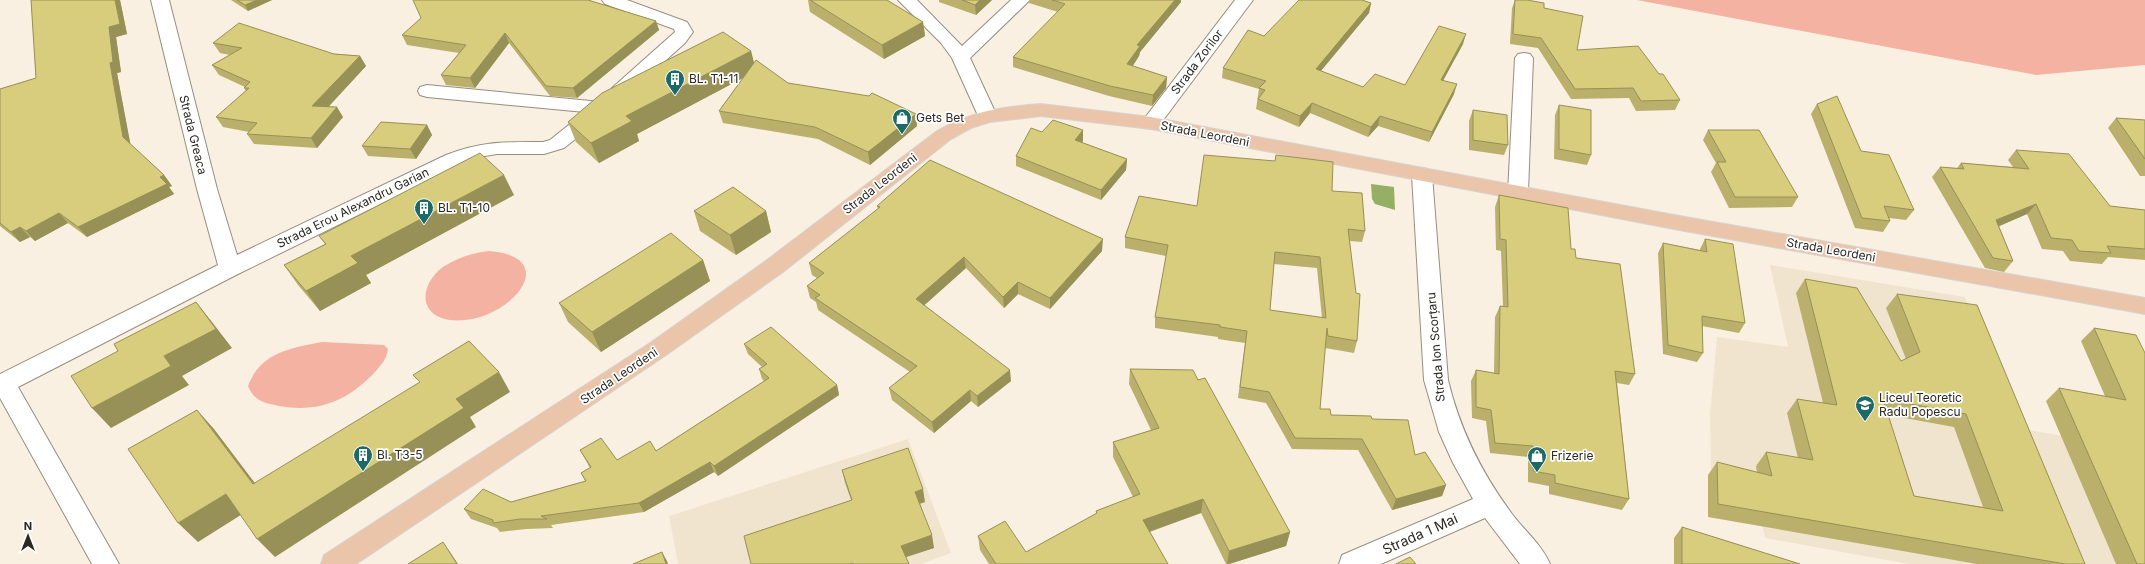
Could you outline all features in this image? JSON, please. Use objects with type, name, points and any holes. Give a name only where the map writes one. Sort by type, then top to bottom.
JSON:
[{"type":"main road","name":"Strada Leordeni","points":[[334,564],[658,349],[775,266],[944,135],[964,124],[987,116],[1041,110],[1070,112],[1151,123],[1422,175],[2145,306]]},
{"type":"street","name":"Strada Greaca","points":[[160,0],[207,189],[230,268]]},
{"type":"street","name":"Strada Erou Alexandru Garian","points":[[2,384],[230,268],[431,170],[476,151],[497,148],[544,148],[567,138],[679,39],[684,32],[681,26],[610,0]]},
{"type":"street","points":[[907,0],[947,39],[961,57],[987,116]]},
{"type":"street","points":[[961,57],[1021,0]]},
{"type":"street","name":"Strada Zorilor","points":[[1151,123],[1244,0]]},
{"type":"street","points":[[1518,192],[1524,58]]},
{"type":"street","points":[[426,91],[601,108]]},
{"type":"street","name":"Strada Ion Scorțaru","points":[[1422,175],[1436,380],[1442,409],[1453,441],[1488,504],[1537,564]]},
{"type":"street","points":[[2,384],[106,564]]},
{"type":"street","name":"Strada 1 Mai","points":[[1352,564],[1488,504]]},
{"type":"shaded area","points":[[1637,0],[2145,0],[2145,65],[2036,75]]},
{"type":"shaded area","points":[[1371,184],[1394,187],[1395,210],[1375,204],[1372,199]]},
{"type":"shaded area","points":[[489,251],[512,256],[524,265],[526,277],[520,290],[508,303],[491,313],[471,319],[450,320],[439,317],[431,312],[427,305],[427,289],[430,281],[436,274],[443,267],[459,259]]},
{"type":"shaded area","name":"Liceul Teoretic Radu Popescu","points":[[1770,265],[1965,297],[2022,429],[2145,449],[2145,564],[1908,564],[1765,538],[1752,479],[1711,471],[1710,414],[1717,337],[1788,347]]},
{"type":"shaded area","points":[[322,342],[384,345],[388,349],[383,362],[365,382],[354,391],[343,397],[319,406],[293,408],[279,406],[256,398],[250,391],[248,386],[253,375],[268,359],[288,350]]},
{"type":"shaded area","points":[[908,439],[951,553],[921,564],[678,564],[669,516]]},
{"type":"building","points":[[31,0],[115,0],[120,24],[109,27],[113,62],[110,63],[123,137],[164,175],[160,177],[167,184],[78,227],[59,213],[26,231],[20,227],[11,232],[0,223],[0,89],[36,78]]},
{"type":"building","points":[[237,0],[257,0],[245,5]]},
{"type":"building","points":[[413,0],[588,0],[656,21],[573,88],[546,86],[505,33],[470,78],[441,75],[466,45],[402,35],[421,18]]},
{"type":"building","points":[[810,0],[887,0],[923,22],[882,45]]},
{"type":"building","points":[[962,0],[980,0],[975,5]]},
{"type":"building","points":[[1052,0],[1175,0],[1137,45],[1140,46],[1127,64],[1167,77],[1153,95],[1110,86],[1013,57],[1065,4]]},
{"type":"building","points":[[1299,0],[1362,0],[1371,3],[1316,69],[1363,87],[1375,74],[1405,85],[1439,26],[1466,34],[1441,80],[1457,84],[1432,132],[1380,116],[1371,127],[1312,103],[1300,116],[1258,99],[1265,90],[1259,88],[1266,81],[1223,68],[1248,30],[1264,36]]},
{"type":"building","points":[[1515,0],[1527,0],[1544,3],[1544,8],[1583,16],[1577,50],[1638,46],[1659,74],[1663,74],[1680,100],[1641,101],[1633,88],[1575,89],[1541,38],[1513,34]]},
{"type":"building","points":[[239,23],[334,54],[360,56],[312,106],[337,107],[311,138],[247,134],[257,123],[216,117],[249,88],[244,88],[250,82],[212,65],[242,48],[213,43]]},
{"type":"building","points":[[723,32],[751,51],[626,116],[632,121],[591,143],[568,122],[602,93]]},
{"type":"building","points":[[756,60],[788,83],[869,96],[872,93],[916,114],[868,152],[815,127],[719,111]]},
{"type":"building","points":[[1837,96],[1861,151],[1889,155],[1914,210],[1884,206],[1890,221],[1862,218],[1817,104]]},
{"type":"building","points":[[1559,105],[1591,110],[1591,155],[1559,149]]},
{"type":"building","points":[[1473,110],[1507,115],[1508,145],[1473,140]]},
{"type":"building","points":[[2116,118],[2145,120],[2145,159]]},
{"type":"building","points":[[1053,120],[1083,130],[1075,140],[1127,159],[1101,190],[1016,156],[1031,128],[1042,132]]},
{"type":"building","points":[[381,122],[427,125],[410,149],[362,146]]},
{"type":"building","points":[[1708,130],[1759,130],[1798,197],[1735,197],[1717,162],[1726,162]]},
{"type":"building","points":[[2016,150],[2069,154],[2110,206],[2145,210],[2145,249],[2107,246],[2111,253],[2079,251],[2072,240],[2051,238],[2036,204],[1996,220],[2013,261],[1993,258],[1940,167],[1964,169],[1961,163],[2029,169]]},
{"type":"building","points":[[480,153],[504,175],[351,256],[358,263],[306,291],[284,265],[326,244],[319,236]]},
{"type":"building","points":[[1204,155],[1275,161],[1276,155],[1333,162],[1332,191],[1362,193],[1365,231],[1348,229],[1356,293],[1360,294],[1357,341],[1328,336],[1327,328],[1320,409],[1330,409],[1331,415],[1371,416],[1372,419],[1408,420],[1415,455],[1425,452],[1446,485],[1396,499],[1362,439],[1295,438],[1269,392],[1240,387],[1247,331],[1220,327],[1220,325],[1155,317],[1168,245],[1125,237],[1139,196],[1197,206]],"holes":[[[1275,252],[1320,257],[1326,318],[1270,310]]]},
{"type":"building","points":[[930,160],[1103,239],[1050,298],[1018,282],[1003,297],[964,257],[916,299],[1010,370],[977,396],[970,390],[932,422],[889,388],[917,366],[815,298],[820,295],[807,286],[824,273],[809,263],[880,207],[877,206]]},
{"type":"building","points":[[733,187],[766,211],[730,235],[694,211]]},
{"type":"building","points":[[1499,195],[1568,208],[1571,249],[1575,249],[1576,258],[1620,264],[1635,374],[1615,371],[1629,499],[1555,483],[1555,475],[1533,471],[1533,446],[1495,443],[1491,410],[1476,407],[1476,370],[1499,374],[1500,306],[1508,307],[1506,240],[1500,239]]},
{"type":"building","points":[[671,233],[703,260],[592,332],[559,303]]},
{"type":"building","points":[[1705,239],[1733,244],[1745,323],[1702,316],[1703,353],[1668,345],[1663,243],[1707,252]]},
{"type":"building","points":[[1805,279],[1857,288],[1901,361],[1920,352],[1897,294],[1977,305],[2085,564],[2065,564],[1718,504],[1717,462],[1772,476],[1766,452],[1813,460],[1797,399],[1837,405]],"holes":[[[1883,399],[1966,414],[2003,511],[1914,496]]]},
{"type":"building","points":[[196,302],[216,329],[164,356],[171,366],[92,408],[71,376],[118,351],[114,344]]},
{"type":"building","points":[[771,327],[837,385],[714,466],[710,462],[639,503],[541,516],[547,519],[520,519],[493,523],[493,520],[464,509],[483,489],[511,502],[586,481],[581,473],[591,467],[580,450],[601,438],[617,460],[650,441],[656,451],[769,378],[759,369],[767,364],[744,344]]},
{"type":"building","points":[[2094,328],[2136,335],[2145,353],[2145,564],[2137,564],[2059,388],[2126,400]]},
{"type":"building","points":[[469,341],[499,372],[456,399],[464,408],[257,539],[226,494],[178,523],[128,449],[197,410],[253,484],[420,382],[413,375]]},
{"type":"building","points":[[1130,369],[1193,370],[1198,380],[1205,378],[1290,532],[1229,551],[1203,499],[1143,520],[1168,564],[996,564],[978,536],[1005,521],[1026,552],[1097,513],[1096,511],[1140,494],[1113,442],[1159,428]]},
{"type":"building","points":[[908,448],[923,489],[915,492],[932,535],[901,546],[909,564],[751,564],[744,536],[852,500],[842,470]]},
{"type":"building","points":[[1682,527],[1800,564],[1682,564]]},
{"type":"building","points":[[443,542],[457,564],[408,564]]},
{"type":"building","points":[[662,552],[666,564],[633,564]]},
{"type":"building","points":[[1410,557],[1416,564],[1396,564]]},
{"type":"place","name":"BL. T1-11","points":[[675,96]]},
{"type":"place","name":"Gets Bet","points":[[902,135]]},
{"type":"place","name":"BL. T1-10","points":[[424,225]]},
{"type":"place","name":"Liceul Teoretic Radu Popescu","points":[[1865,422]]},
{"type":"place","name":"Bl. T3-5","points":[[363,472]]},
{"type":"place","name":"Frizerie","points":[[1537,473]]}]
